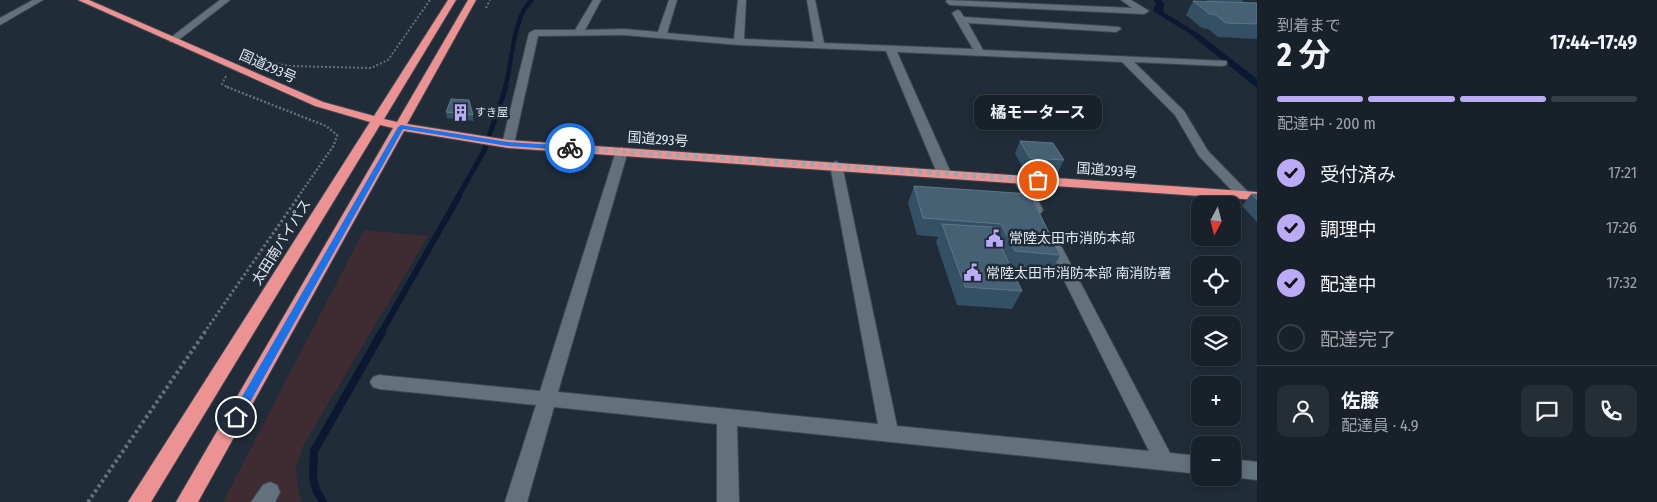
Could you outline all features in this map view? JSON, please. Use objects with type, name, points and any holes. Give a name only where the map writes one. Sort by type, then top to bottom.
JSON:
[{"type":"highway","name":"国道293号","points":[[82,0],[319,104],[377,122],[401,127],[508,144],[836,165],[1251,195]]},
{"type":"highway","name":"太田南バイパス","points":[[139,502],[452,0]]},
{"type":"highway","points":[[187,502],[472,0]]},
{"type":"street","points":[[0,22],[40,0]]},
{"type":"street","points":[[173,40],[226,0]]},
{"type":"street","points":[[578,33],[597,0]]},
{"type":"street","points":[[662,35],[673,0]]},
{"type":"street","points":[[739,42],[742,0]]},
{"type":"street","points":[[811,0],[819,45]]},
{"type":"street","points":[[950,1],[1144,11],[1126,0]]},
{"type":"street","points":[[950,1],[979,51]]},
{"type":"street","points":[[961,20],[1116,29]]},
{"type":"street","points":[[508,144],[534,33],[624,32],[739,42],[1222,63]]},
{"type":"street","points":[[890,48],[944,173]]},
{"type":"street","points":[[1124,58],[1180,113],[1203,153],[1251,195]]},
{"type":"street","points":[[516,502],[622,151]]},
{"type":"street","points":[[836,165],[889,433]]},
{"type":"street","points":[[1020,178],[1164,461]]},
{"type":"street","points":[[379,382],[1191,464]]},
{"type":"street","points":[[727,416],[728,502]]},
{"type":"street","points":[[1241,469],[1257,471]]},
{"type":"path","points":[[218,60],[227,57],[247,56],[288,66],[371,68],[388,60],[430,0]]},
{"type":"path","points":[[88,502],[334,145],[337,135],[326,126],[234,91],[222,84],[225,77],[237,69]]},
{"type":"shaded area","points":[[364,230],[428,236],[303,446],[296,468],[298,489],[302,502],[223,502]]},
{"type":"water","points":[[1153,0],[1161,0],[1164,3],[1163,12],[1199,34],[1257,79],[1257,88],[1190,34],[1153,11],[1156,3]]},
{"type":"building","points":[[1193,1],[1257,3],[1257,24],[1226,23]]},
{"type":"building","points":[[451,99],[469,100],[473,115],[446,112]]},
{"type":"building","points":[[1020,141],[1053,143],[1064,160],[1030,158]]},
{"type":"building","points":[[914,186],[1030,194],[1060,255],[1015,251],[1001,224],[923,218]]},
{"type":"building","points":[[1251,194],[1257,194],[1257,200]]},
{"type":"building","points":[[942,224],[992,227],[1022,291],[965,287]]},
{"type":"waterway","points":[[505,88],[517,28],[526,7],[532,0]]},
{"type":"waterway","points":[[458,197],[484,151],[506,87]]},
{"type":"waterway","points":[[381,333],[459,196]]},
{"type":"waterway","points":[[323,502],[316,490],[313,477],[314,451],[382,332]]},
{"type":"way so far","points":[[570,148],[1038,180]]},
{"type":"place","name":"すき屋","points":[[461,112]]},
{"type":"place","name":"橘モータース","points":[[1038,180]]},
{"type":"place","name":"常陸太田市消防本部","points":[[995,238]]},
{"type":"place","name":"常陸太田市消防本部 南消防署","points":[[972,273]]},
{"type":"route","points":[[236,417],[401,127],[508,144],[570,148]]}]
